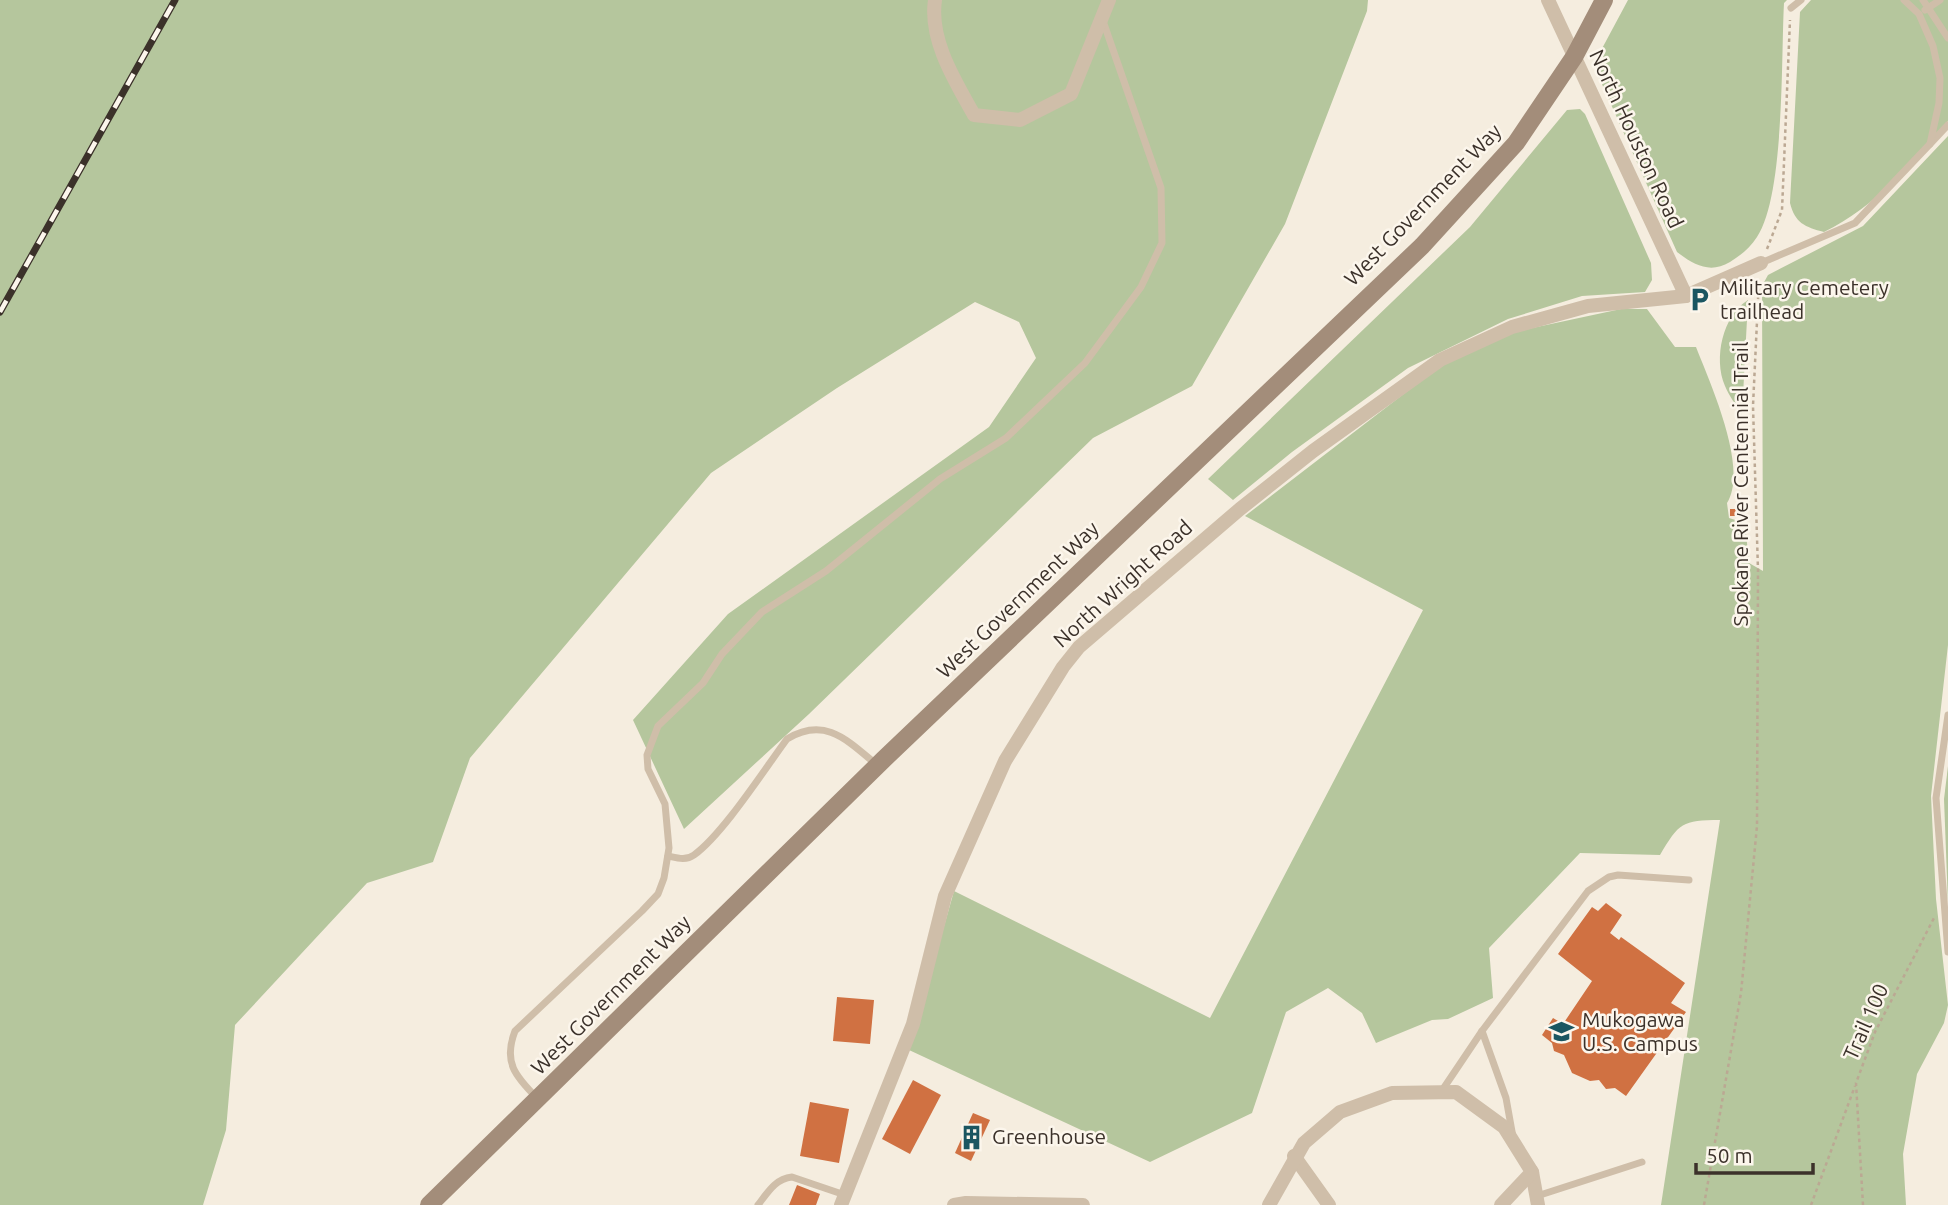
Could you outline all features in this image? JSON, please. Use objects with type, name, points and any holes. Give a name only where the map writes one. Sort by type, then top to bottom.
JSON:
[{"type":"main road","name":"West Government Way","points":[[429,1205],[877,765],[1422,246],[1516,143],[1574,57],[1604,0]]},
{"type":"street","points":[[935,0],[933,14],[947,68],[974,115],[1020,120],[1071,94],[1103,21],[1109,0]]},
{"type":"street","name":"North Houston Road","points":[[1548,0],[1686,296]]},
{"type":"street","name":"North Wright Road","points":[[843,1200],[912,1024],[945,896],[1005,761],[1063,667],[1079,647],[1240,509],[1313,451],[1440,360],[1512,327],[1588,306],[1686,296],[1762,263]]},
{"type":"street","points":[[1269,1205],[1294,1156],[1304,1143],[1340,1112],[1392,1093],[1456,1093],[1504,1127],[1532,1172],[1538,1201]]},
{"type":"street","points":[[1294,1156],[1329,1205]]},
{"type":"street","points":[[1501,1205],[1532,1172]]},
{"type":"street","points":[[954,1205],[1083,1205]]},
{"type":"lane","points":[[1791,8],[1801,0]]},
{"type":"lane","points":[[1904,0],[1919,14],[1933,46],[1940,78],[1939,103],[1930,144]]},
{"type":"lane","points":[[1923,0],[1948,38]]},
{"type":"lane","points":[[1919,14],[1940,0]]},
{"type":"lane","points":[[539,1099],[511,1068],[510,1044],[515,1031],[658,894],[668,856],[665,804],[648,769],[647,755],[658,726],[703,682],[722,654],[762,612],[826,571],[940,479],[1006,438],[1085,363],[1141,287],[1163,243],[1161,188],[1103,21]]},
{"type":"lane","points":[[1762,263],[1855,223],[1948,125]]},
{"type":"lane","points":[[1948,715],[1936,798],[1948,952]]},
{"type":"lane","points":[[668,856],[681,859],[694,855],[712,838],[787,739],[800,731],[823,729],[834,733],[877,765]]},
{"type":"lane","points":[[1441,1093],[1482,1031],[1571,911],[1599,882],[1618,875],[1689,880]]},
{"type":"lane","points":[[1482,1031],[1506,1098],[1512,1141]]},
{"type":"lane","points":[[1538,1201],[1642,1163]]},
{"type":"lane","points":[[758,1205],[773,1185],[782,1178],[792,1177],[843,1200]]},
{"type":"path","points":[[1762,263],[1782,210],[1785,80],[1791,8]]},
{"type":"path","name":"Spokane River Centennial Trail","points":[[1704,1205],[1739,1007],[1751,915],[1758,791],[1753,406],[1758,288]]},
{"type":"path","name":"Trail 100","points":[[1863,1205],[1856,1083],[1875,1032],[1942,902]]},
{"type":"path","points":[[1811,1205],[1856,1083]]},
{"type":"green space","points":[[0,0],[1368,0],[1367,11],[1285,224],[1192,386],[1093,438],[809,714],[684,829],[633,720],[728,614],[989,427],[1036,358],[1019,322],[975,302],[837,388],[711,473],[470,758],[433,862],[367,883],[235,1025],[226,1130],[203,1205],[0,1205]]},
{"type":"green space","points":[[1628,0],[1787,0],[1784,3],[1780,124],[1773,190],[1757,237],[1742,254],[1723,266],[1702,266],[1677,252],[1597,73],[1598,56]]},
{"type":"green space","points":[[1811,0],[1948,0],[1948,121],[1877,197],[1843,222],[1824,232],[1798,220],[1790,203],[1800,12]]},
{"type":"green space","points":[[1580,109],[1585,114],[1651,263],[1652,280],[1645,292],[1582,296],[1508,319],[1408,368],[1292,452],[1233,500],[1208,479],[1470,227],[1567,110]]},
{"type":"green space","points":[[1948,136],[1948,645],[1931,796],[1936,899],[1948,1005],[1944,1023],[1917,1074],[1903,1154],[1906,1205],[1661,1205],[1720,820],[1683,825],[1660,855],[1580,853],[1489,948],[1493,998],[1448,1019],[1432,1020],[1376,1043],[1362,1013],[1328,988],[1286,1012],[1252,1113],[1150,1162],[909,1050],[954,891],[1210,1018],[1423,610],[1245,516],[1440,366],[1513,332],[1621,309],[1647,309],[1675,347],[1696,347],[1718,403],[1731,448],[1733,488],[1727,503],[1729,518],[1745,523],[1749,563],[1763,571],[1762,286],[1768,275],[1863,226]]},
{"type":"green space","points":[[1748,300],[1742,415],[1725,386],[1720,350],[1732,316]]},
{"type":"green space","points":[[1948,766],[1948,904],[1944,799]]},
{"type":"building","points":[[1730,509],[1742,509],[1742,516],[1730,516]]},
{"type":"building","points":[[1606,903],[1622,915],[1610,933],[1619,940],[1621,937],[1685,983],[1671,1003],[1686,1012],[1626,1096],[1615,1088],[1606,1089],[1599,1080],[1590,1081],[1572,1073],[1564,1055],[1554,1051],[1552,1043],[1542,1035],[1553,1018],[1563,1024],[1592,981],[1558,954],[1592,907],[1598,911]]},
{"type":"building","points":[[837,997],[874,1000],[870,1044],[833,1041]]},
{"type":"building","points":[[913,1080],[941,1095],[910,1154],[882,1139]]},
{"type":"building","points":[[810,1102],[849,1109],[839,1163],[800,1156]]},
{"type":"building","name":"Greenhouse","points":[[973,1113],[990,1120],[971,1161],[955,1153]]},
{"type":"building","points":[[797,1185],[820,1194],[816,1205],[789,1205]]},
{"type":"railway","points":[[0,312],[175,0]]},
{"type":"place","name":"Military Cemetery trailhead","points":[[1700,300]]},
{"type":"place","name":"Mukogawa U.S. Campus","points":[[1562,1032]]},
{"type":"place","name":"Greenhouse","points":[[972,1137]]}]
